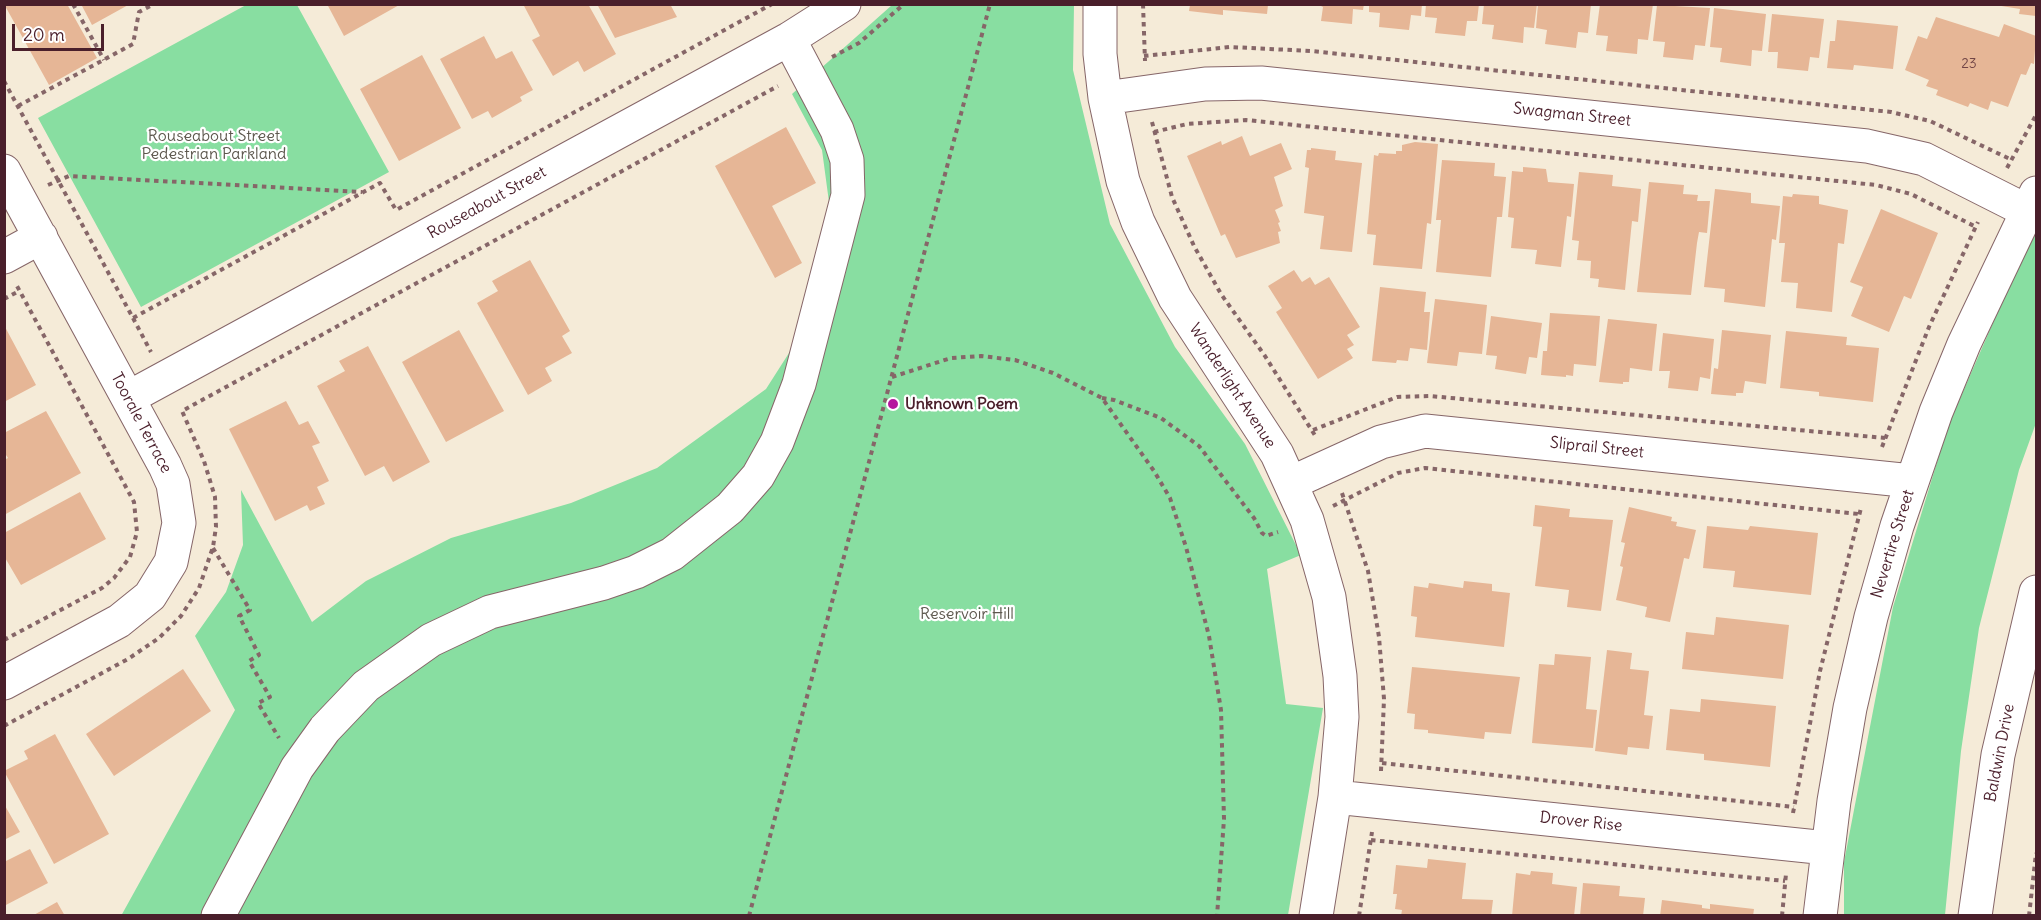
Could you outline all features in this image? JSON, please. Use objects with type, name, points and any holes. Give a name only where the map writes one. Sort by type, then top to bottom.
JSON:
[{"type":"street","name":"Rouseabout Street","points":[[128,398],[789,39],[844,4]]},
{"type":"street","name":"Wanderlight Avenue","points":[[1100,4],[1100,54],[1105,98],[1124,181],[1155,261],[1192,325],[1260,425],[1291,483],[1307,520],[1329,597],[1339,666],[1342,717],[1335,797],[1316,915]]},
{"type":"street","points":[[218,915],[297,768],[325,729],[366,686],[430,640],[490,612],[604,583],[636,572],[672,554],[730,508],[758,476],[777,442],[799,384],[848,195],[847,160],[837,130],[789,39]]},
{"type":"street","name":"Swagman Street","points":[[1105,98],[1205,84],[1261,82],[1867,146],[1923,159],[2032,202]]},
{"type":"street","name":"Toorale Terrace","points":[[4,171],[173,484],[179,523],[171,562],[150,596],[135,610],[4,683]]},
{"type":"street","name":"Nevertire Street","points":[[1820,915],[1841,755],[1860,662],[1884,571],[1912,481],[1964,344],[2032,202]]},
{"type":"street","points":[[4,257],[41,237]]},
{"type":"street","name":"Sliprail Street","points":[[1291,483],[1388,439],[1425,431],[1912,481]]},
{"type":"street","name":"Baldwin Drive","points":[[1975,915],[1998,755],[2037,592]]},
{"type":"street","name":"Drover Rise","points":[[1335,797],[1827,848]]},
{"type":"path","points":[[73,4],[104,60]]},
{"type":"path","points":[[18,106],[133,44],[139,12],[154,4]]},
{"type":"path","points":[[4,81],[133,318],[380,183],[396,210],[772,4]]},
{"type":"path","points":[[4,726],[128,658],[159,638],[181,616],[199,588],[213,547],[215,497],[204,461],[182,411],[859,43],[904,4]]},
{"type":"path","points":[[749,915],[990,4]]},
{"type":"path","points":[[1154,132],[1187,124],[1246,120],[1876,185],[1911,194],[1976,227]]},
{"type":"path","points":[[20,199],[58,179],[69,176],[364,192]]},
{"type":"path","points":[[4,299],[19,291],[120,474],[134,502],[137,518],[135,543],[130,557],[114,578],[102,588],[4,640]]},
{"type":"path","points":[[892,377],[951,358],[981,356],[1015,360],[1053,373],[1102,399],[1124,425],[1170,498],[1186,547],[1209,636],[1221,711],[1224,819],[1217,915]]},
{"type":"path","points":[[1102,399],[1114,400],[1152,413],[1199,446],[1266,536],[1307,520],[1398,473],[1425,468],[1859,514]]},
{"type":"path","points":[[213,547],[250,610],[239,616],[259,655],[249,661],[270,697],[258,703],[297,768]]},
{"type":"path","points":[[1382,763],[1794,807]]},
{"type":"path","points":[[1371,840],[1785,881]]},
{"type":"path","points":[[2029,915],[2037,853]]},
{"type":"green space","name":"Rouseabout Street Pedestrian Parkland","points":[[246,5],[297,5],[389,172],[141,307],[38,118]]},
{"type":"green space","name":"Reservoir Hill","points":[[892,5],[1074,5],[1073,70],[1110,224],[1175,347],[1245,444],[1301,555],[1267,569],[1286,704],[1323,708],[1288,915],[121,916],[235,710],[195,636],[226,592],[243,545],[241,490],[312,622],[366,581],[451,538],[571,503],[657,468],[766,389],[796,342],[831,217],[822,150],[792,94]]},
{"type":"green space","points":[[2036,224],[2036,423],[2019,470],[1979,628],[1961,751],[1945,915],[1844,916],[1844,862],[1893,607],[1948,426]]},
{"type":"building","points":[[4,4],[67,4],[97,58],[49,85]]},
{"type":"building","points":[[81,4],[130,4],[92,25]]},
{"type":"building","points":[[327,4],[401,4],[344,36]]},
{"type":"building","points":[[523,4],[588,4],[616,54],[584,72],[578,61],[553,76],[532,40],[540,36]]},
{"type":"building","points":[[597,4],[670,4],[677,17],[615,38]]},
{"type":"building","points":[[1317,4],[1364,4],[1363,10],[1353,9],[1352,24],[1321,21],[1323,7]]},
{"type":"building","points":[[1369,4],[1422,4],[1421,16],[1411,15],[1409,30],[1379,27],[1380,13],[1369,12]]},
{"type":"building","points":[[1426,4],[1479,4],[1477,21],[1467,21],[1465,36],[1435,33],[1437,18],[1425,17]]},
{"type":"building","points":[[1484,4],[1537,4],[1534,28],[1524,27],[1523,43],[1492,39],[1494,25],[1482,24]]},
{"type":"building","points":[[1538,4],[1591,4],[1588,33],[1578,32],[1576,48],[1545,44],[1547,30],[1536,28]]},
{"type":"building","points":[[1600,4],[1653,4],[1648,40],[1638,39],[1637,54],[1606,51],[1608,36],[1596,35]]},
{"type":"building","points":[[1989,4],[2036,4],[2036,16],[2019,14],[2020,9]]},
{"type":"building","points":[[1190,5],[1268,5],[1267,14],[1223,10],[1223,15],[1189,11]]},
{"type":"building","points":[[1657,5],[1710,8],[1705,46],[1695,45],[1693,60],[1663,57],[1665,42],[1653,41]]},
{"type":"building","points":[[1714,8],[1766,14],[1762,51],[1752,50],[1751,66],[1720,62],[1722,48],[1710,47]]},
{"type":"building","points":[[1772,14],[1824,19],[1819,58],[1810,57],[1808,71],[1777,68],[1778,52],[1768,52]]},
{"type":"building","points":[[1936,17],[1999,37],[2004,24],[2036,36],[2034,64],[2031,63],[2026,75],[2021,74],[2008,107],[1991,101],[1988,110],[1970,103],[1968,107],[1936,95],[1938,90],[1926,86],[1929,80],[1905,70],[1918,36],[1927,39]]},
{"type":"building","points":[[1837,20],[1898,26],[1893,69],[1854,65],[1853,70],[1827,68],[1830,41],[1835,41]]},
{"type":"building","points":[[484,36],[496,59],[512,51],[533,90],[520,97],[522,101],[492,118],[488,111],[472,119],[440,59]]},
{"type":"building","points":[[422,55],[461,128],[399,161],[360,89]]},
{"type":"building","points":[[786,127],[816,183],[772,206],[802,263],[775,278],[715,166]]},
{"type":"building","points":[[1242,136],[1250,156],[1281,143],[1292,169],[1274,177],[1283,206],[1275,210],[1280,222],[1278,223],[1281,231],[1278,232],[1280,243],[1236,258],[1225,234],[1221,236],[1187,156],[1221,141],[1222,145]]},
{"type":"building","points":[[1415,142],[1438,144],[1431,224],[1427,223],[1422,269],[1373,265],[1376,235],[1367,234],[1374,155],[1396,154],[1396,151],[1402,151],[1402,145]]},
{"type":"building","points":[[1311,148],[1336,151],[1335,160],[1362,163],[1352,252],[1320,249],[1324,216],[1304,213],[1309,168],[1305,167],[1307,150]]},
{"type":"building","points":[[1442,160],[1495,163],[1494,176],[1506,177],[1502,217],[1497,217],[1491,277],[1436,272],[1441,220],[1436,220]]},
{"type":"building","points":[[1523,167],[1546,169],[1548,182],[1574,184],[1571,217],[1567,216],[1561,267],[1535,264],[1537,250],[1511,248],[1514,218],[1508,217],[1512,171],[1523,172]]},
{"type":"building","points":[[1579,172],[1613,175],[1612,186],[1641,189],[1638,222],[1632,221],[1625,290],[1598,287],[1599,279],[1590,278],[1591,261],[1577,260],[1579,241],[1572,240]]},
{"type":"building","points":[[1649,182],[1684,185],[1683,194],[1698,195],[1697,201],[1710,201],[1707,233],[1699,232],[1691,295],[1637,292]]},
{"type":"building","points":[[1715,189],[1751,193],[1751,203],[1780,206],[1776,240],[1772,239],[1765,307],[1724,302],[1725,289],[1704,287]]},
{"type":"building","points":[[1793,194],[1819,196],[1819,204],[1848,210],[1844,244],[1838,243],[1832,312],[1796,308],[1798,283],[1781,282],[1785,243],[1779,243],[1783,196],[1792,197]]},
{"type":"building","points":[[1881,209],[1938,233],[1911,299],[1904,296],[1889,332],[1851,316],[1863,287],[1850,282]]},
{"type":"building","points":[[530,260],[570,331],[562,336],[572,353],[545,368],[552,381],[528,395],[477,303],[498,291],[492,281]]},
{"type":"building","points":[[1294,270],[1302,282],[1310,277],[1315,285],[1329,277],[1360,327],[1347,335],[1354,345],[1347,349],[1353,358],[1318,379],[1276,312],[1282,308],[1268,286]]},
{"type":"building","points":[[1380,287],[1426,292],[1424,312],[1430,312],[1427,350],[1410,348],[1408,361],[1397,360],[1396,363],[1372,361]]},
{"type":"building","points":[[1435,299],[1487,305],[1482,354],[1459,352],[1457,366],[1427,363]]},
{"type":"building","points":[[1550,313],[1600,316],[1596,366],[1574,364],[1573,376],[1541,375],[1543,351],[1547,351]]},
{"type":"building","points":[[1491,316],[1542,323],[1537,358],[1529,357],[1526,374],[1495,369],[1497,356],[1486,355]]},
{"type":"building","points":[[1608,319],[1657,324],[1652,371],[1630,368],[1629,382],[1623,382],[1623,384],[1599,382]]},
{"type":"building","points":[[4,325],[36,385],[4,402]]},
{"type":"building","points":[[459,330],[504,411],[446,442],[402,362]]},
{"type":"building","points":[[1722,330],[1771,335],[1766,384],[1745,381],[1743,393],[1736,393],[1736,396],[1711,394],[1714,368],[1718,369]]},
{"type":"building","points":[[1786,331],[1847,337],[1846,345],[1879,348],[1873,402],[1819,396],[1819,392],[1780,388]]},
{"type":"building","points":[[1663,333],[1714,339],[1710,379],[1700,377],[1698,391],[1668,388],[1670,371],[1659,371]]},
{"type":"building","points":[[368,346],[430,462],[393,482],[384,466],[365,476],[317,386],[345,371],[339,361]]},
{"type":"building","points":[[286,401],[299,425],[308,421],[320,443],[312,446],[329,481],[317,487],[325,504],[310,511],[307,505],[275,521],[229,429]]},
{"type":"building","points":[[46,411],[81,473],[4,515],[4,460],[8,458],[4,452],[4,433]]},
{"type":"building","points":[[80,492],[106,539],[21,585],[4,556],[4,533]]},
{"type":"building","points":[[1535,505],[1570,509],[1569,517],[1613,520],[1601,611],[1567,607],[1569,590],[1535,586],[1542,527],[1533,526]]},
{"type":"building","points":[[1629,507],[1672,517],[1671,521],[1677,522],[1676,526],[1696,530],[1689,559],[1684,558],[1670,622],[1645,617],[1647,607],[1616,600],[1623,567],[1620,566],[1625,543],[1621,542]]},
{"type":"building","points":[[1707,526],[1748,530],[1750,526],[1818,533],[1811,595],[1733,587],[1735,571],[1703,568]]},
{"type":"building","points":[[1464,581],[1492,584],[1492,591],[1510,593],[1504,647],[1415,637],[1417,617],[1411,616],[1414,586],[1428,588],[1429,583],[1463,588]]},
{"type":"building","points":[[1716,617],[1789,625],[1783,679],[1682,669],[1686,632],[1714,635]]},
{"type":"building","points":[[1607,650],[1632,653],[1630,669],[1649,671],[1644,715],[1653,716],[1649,749],[1628,747],[1627,755],[1595,751]]},
{"type":"building","points":[[1555,654],[1591,657],[1586,709],[1597,710],[1593,748],[1532,743],[1539,664],[1554,665]]},
{"type":"building","points":[[1412,667],[1520,677],[1511,734],[1485,732],[1484,739],[1428,733],[1428,730],[1414,729],[1415,714],[1407,713]]},
{"type":"building","points":[[183,669],[211,711],[114,776],[86,734]]},
{"type":"building","points":[[1701,699],[1776,706],[1770,767],[1704,760],[1704,754],[1666,750],[1670,709],[1700,712]]},
{"type":"building","points":[[55,734],[109,834],[54,864],[4,771],[28,759],[24,751]]},
{"type":"building","points":[[4,804],[20,832],[4,840]]},
{"type":"building","points":[[30,849],[48,883],[4,906],[4,862]]},
{"type":"building","points":[[1428,859],[1466,863],[1462,899],[1493,900],[1491,916],[1401,916],[1402,910],[1395,909],[1397,894],[1393,894],[1396,865],[1427,868]]},
{"type":"building","points":[[1531,871],[1553,873],[1552,884],[1577,887],[1574,916],[1512,916],[1516,873],[1530,875]]},
{"type":"building","points":[[1583,883],[1620,886],[1619,896],[1645,898],[1643,916],[1580,916]]},
{"type":"building","points":[[1662,900],[1702,905],[1702,908],[1710,909],[1710,904],[1754,909],[1753,916],[1660,916]]},
{"type":"building","points":[[57,902],[65,916],[32,916]]},
{"type":"place","name":"Unknown Poem","points":[[893,404]]}]
